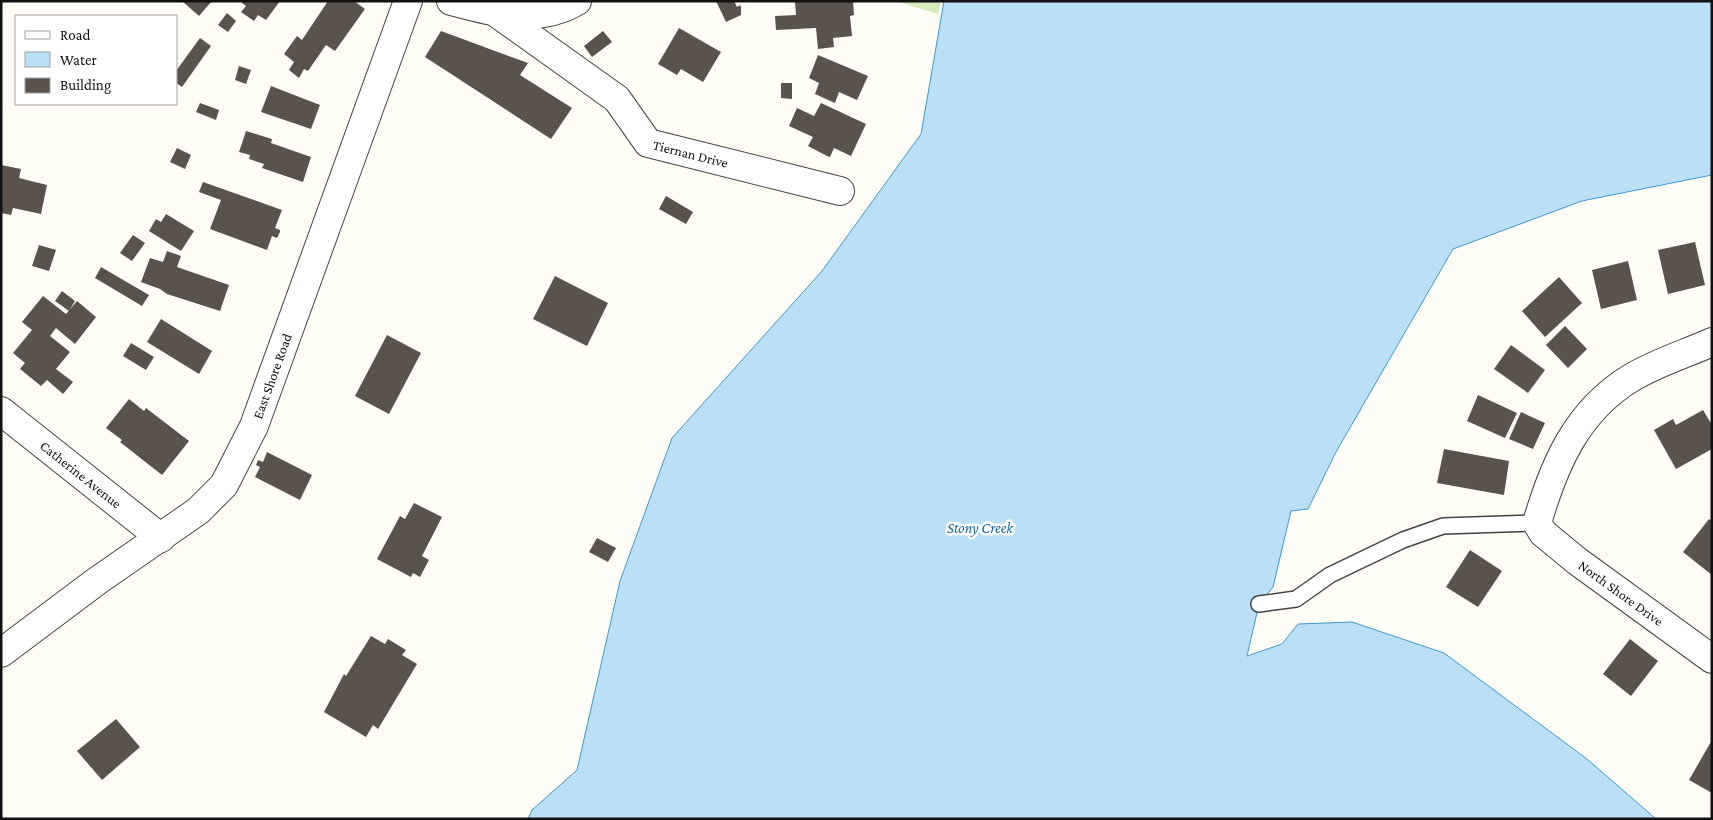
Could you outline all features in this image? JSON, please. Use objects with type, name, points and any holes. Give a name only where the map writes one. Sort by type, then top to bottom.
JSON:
[{"type":"street","name":"East Shore Road","points":[[1,653],[97,581],[198,511],[224,485],[254,426],[408,1]]},
{"type":"street","points":[[452,1],[498,14],[537,16],[577,1]]},
{"type":"street","name":"Tiernan Drive","points":[[498,14],[617,98],[648,142],[840,191]]},
{"type":"street","points":[[1537,523],[1544,500],[1570,438],[1591,409],[1611,391],[1633,377],[1712,342]]},
{"type":"street","name":"Catherine Avenue","points":[[1,411],[161,538]]},
{"type":"street","name":"North Shore Drive","points":[[1537,523],[1543,533],[1577,561],[1712,658]]},
{"type":"lane","points":[[1259,604],[1296,600],[1330,575],[1403,540],[1443,526],[1537,523]]},
{"type":"green space","points":[[895,1],[941,1],[938,14]]},
{"type":"water","name":"Stony Creek","points":[[944,1],[1712,1],[1712,175],[1582,201],[1453,249],[1336,452],[1308,509],[1291,511],[1273,587],[1259,604],[1247,656],[1282,644],[1298,624],[1352,622],[1444,653],[1587,759],[1656,819],[528,819],[532,810],[577,770],[620,581],[672,438],[822,271],[921,134]]},
{"type":"building","points":[[182,1],[212,1],[199,16]]},
{"type":"building","points":[[243,1],[280,1],[266,20],[258,15],[254,21],[241,12],[246,6],[242,3]]},
{"type":"building","points":[[328,1],[354,1],[365,9],[335,51],[326,45],[308,71],[304,69],[299,78],[289,70],[294,62],[284,54],[297,36],[302,40]]},
{"type":"building","points":[[716,1],[734,1],[737,7],[740,5],[741,7],[741,15],[726,22]]},
{"type":"building","points":[[853,1],[854,15],[850,16],[852,36],[833,38],[834,47],[818,49],[816,28],[776,30],[775,16],[796,15],[795,2]]},
{"type":"building","points":[[227,13],[236,21],[228,32],[218,25]]},
{"type":"building","points":[[679,28],[721,52],[703,82],[681,69],[677,75],[658,64]]},
{"type":"building","points":[[441,31],[528,63],[520,75],[572,108],[551,139],[425,57]]},
{"type":"building","points":[[603,31],[612,42],[592,57],[584,46]]},
{"type":"building","points":[[200,38],[211,46],[182,87],[178,84],[178,68]]},
{"type":"building","points":[[818,55],[868,76],[857,100],[839,92],[835,103],[815,94],[819,83],[809,78]]},
{"type":"building","points":[[239,66],[251,70],[246,84],[235,80]]},
{"type":"building","points":[[781,83],[792,83],[792,99],[781,98]]},
{"type":"building","points":[[271,86],[320,105],[311,129],[261,112]]},
{"type":"building","points":[[200,103],[219,110],[216,120],[196,112]]},
{"type":"building","points":[[821,103],[866,124],[851,156],[834,148],[830,157],[827,156],[808,146],[813,137],[789,126],[797,108],[814,116]]},
{"type":"building","points":[[246,131],[272,139],[271,143],[311,157],[303,182],[262,168],[264,164],[249,159],[250,155],[239,152]]},
{"type":"building","points":[[177,148],[191,155],[185,169],[170,162]]},
{"type":"building","points":[[1,165],[21,169],[19,178],[47,185],[41,214],[13,208],[11,215],[1,213]]},
{"type":"building","points":[[203,182],[282,210],[275,228],[280,230],[280,232],[277,238],[272,236],[267,250],[210,229],[221,200],[199,192]]},
{"type":"building","points":[[666,196],[693,212],[686,224],[659,209]]},
{"type":"building","points":[[166,214],[194,231],[181,251],[149,231],[156,219],[161,222]]},
{"type":"building","points":[[133,235],[145,243],[132,261],[120,253]]},
{"type":"building","points":[[1695,242],[1705,285],[1668,294],[1658,250]]},
{"type":"building","points":[[39,245],[56,250],[49,271],[32,266]]},
{"type":"building","points":[[167,251],[181,256],[177,267],[229,285],[220,311],[167,294],[160,289],[141,282],[150,258],[163,262]]},
{"type":"building","points":[[1628,261],[1637,300],[1601,309],[1592,270]]},
{"type":"building","points":[[101,267],[149,295],[142,306],[95,278]]},
{"type":"building","points":[[555,276],[608,303],[587,346],[533,319]]},
{"type":"building","points":[[1559,277],[1582,303],[1545,337],[1522,311]]},
{"type":"building","points":[[62,291],[75,301],[69,311],[55,301]]},
{"type":"building","points":[[43,296],[66,314],[77,301],[96,317],[75,344],[56,328],[50,336],[70,352],[56,369],[73,382],[63,394],[47,380],[41,386],[20,369],[25,363],[13,353],[32,330],[22,322]]},
{"type":"building","points":[[161,319],[212,351],[199,374],[147,342]]},
{"type":"building","points":[[1565,326],[1587,349],[1568,368],[1546,345]]},
{"type":"building","points":[[387,335],[421,353],[389,414],[355,396]]},
{"type":"building","points":[[131,343],[154,357],[146,370],[123,356]]},
{"type":"building","points":[[1511,345],[1545,370],[1528,393],[1494,369]]},
{"type":"building","points":[[1478,395],[1517,413],[1505,438],[1467,421]]},
{"type":"building","points":[[129,399],[144,411],[146,408],[189,441],[162,475],[120,442],[122,440],[106,428]]},
{"type":"building","points":[[1703,410],[1712,425],[1712,449],[1676,469],[1654,430],[1673,419],[1676,425]]},
{"type":"building","points":[[1521,412],[1545,423],[1533,449],[1509,439]]},
{"type":"building","points":[[1444,449],[1509,461],[1504,495],[1437,483]]},
{"type":"building","points":[[267,452],[312,475],[300,500],[255,477],[260,467],[256,465],[258,460],[263,462]]},
{"type":"building","points":[[414,503],[442,517],[422,556],[429,560],[420,577],[413,573],[411,577],[377,559],[400,516],[405,519]]},
{"type":"building","points":[[1709,519],[1712,521],[1712,575],[1683,552]]},
{"type":"building","points":[[597,538],[616,548],[608,562],[589,552]]},
{"type":"building","points":[[1470,550],[1502,571],[1478,607],[1446,587]]},
{"type":"building","points":[[371,636],[385,644],[388,639],[406,650],[402,655],[417,664],[378,729],[373,725],[366,737],[324,712],[344,674],[346,676]]},
{"type":"building","points":[[1630,639],[1658,661],[1631,696],[1603,674]]},
{"type":"building","points":[[116,719],[140,747],[102,780],[77,751]]},
{"type":"building","points":[[1712,740],[1712,793],[1689,780]]}]
